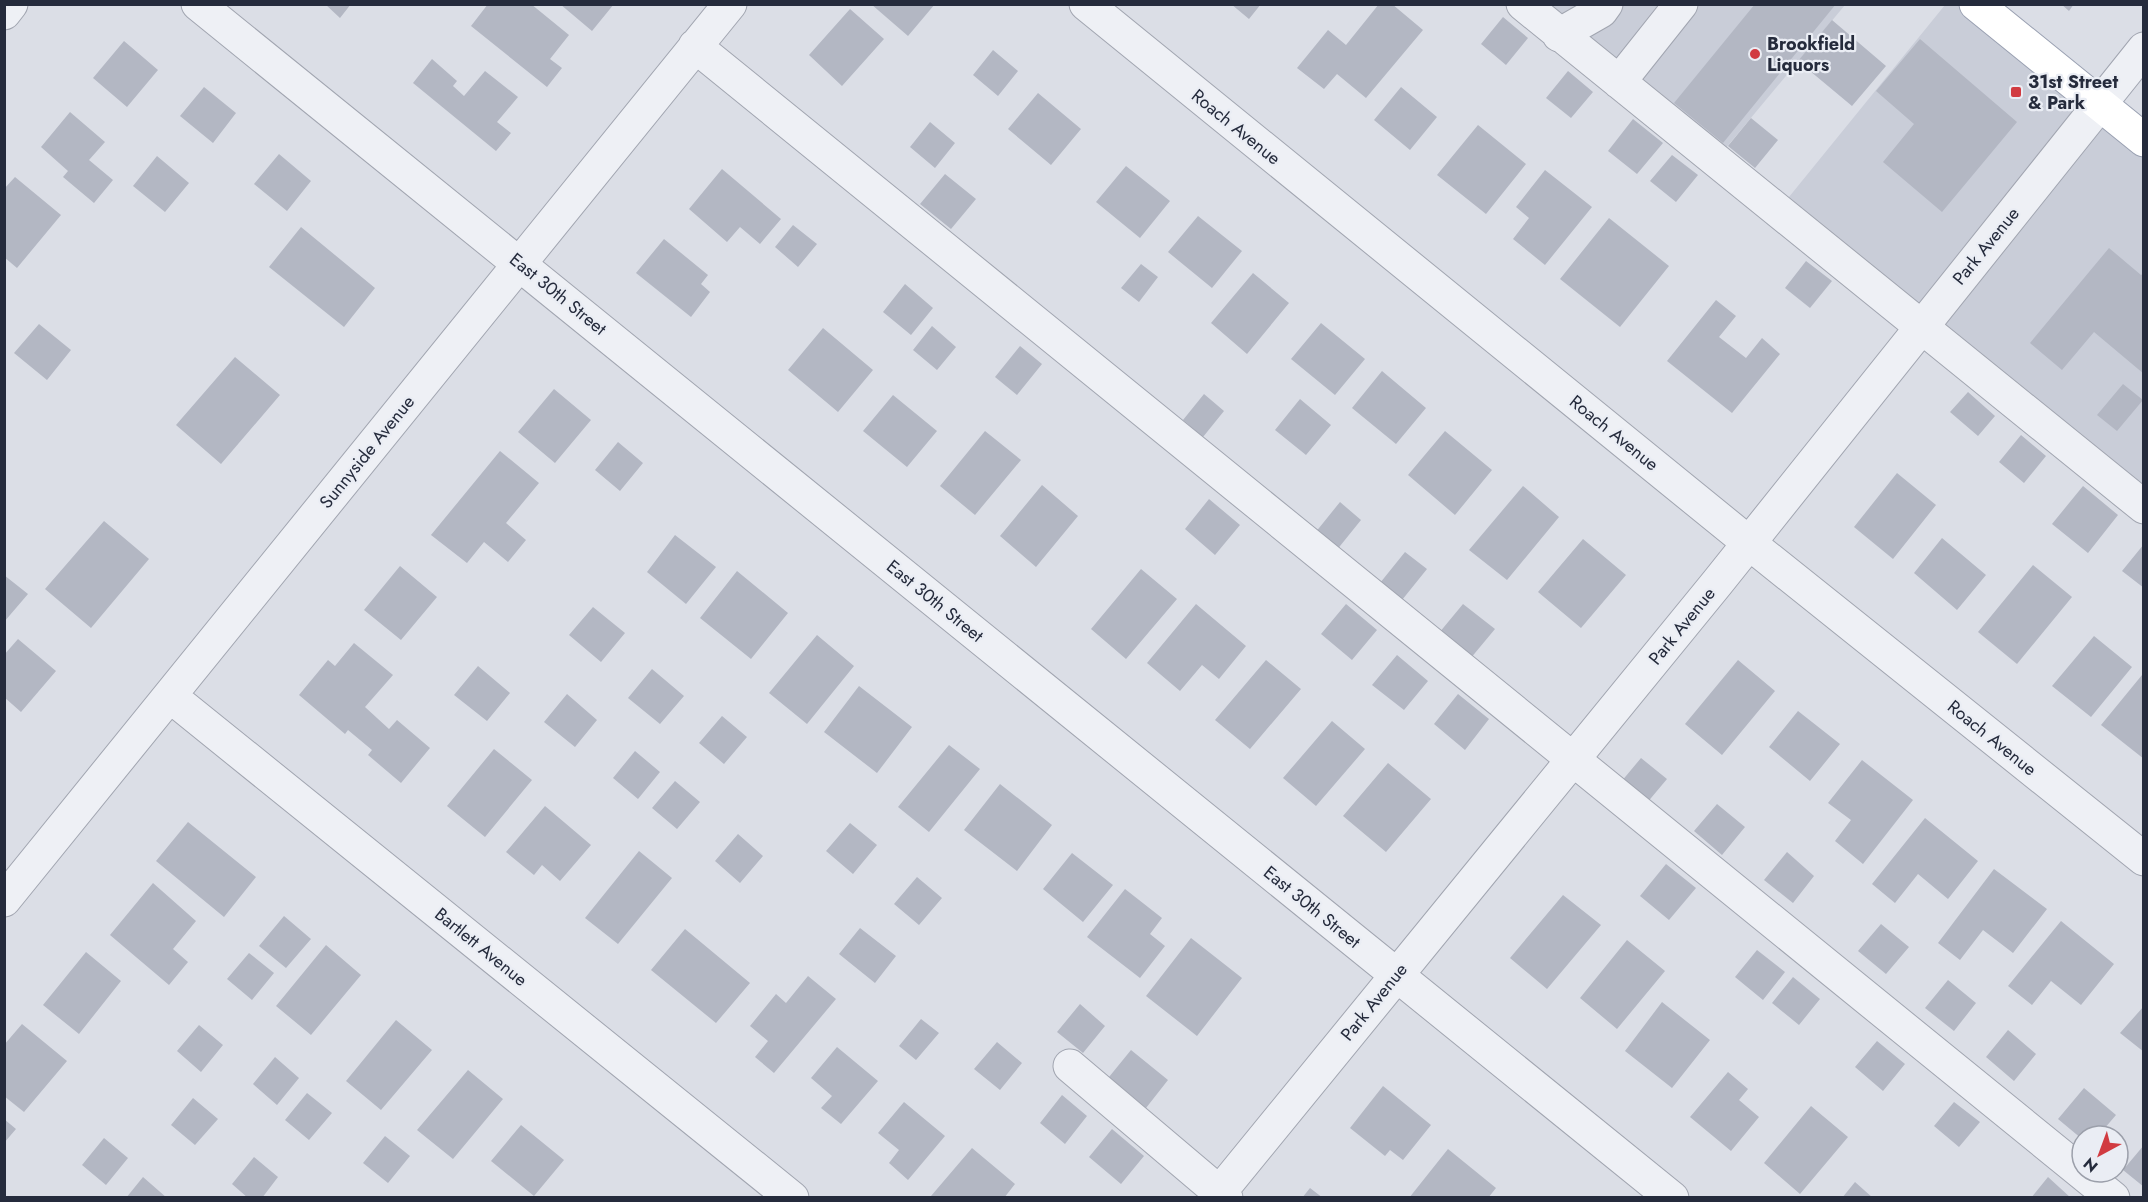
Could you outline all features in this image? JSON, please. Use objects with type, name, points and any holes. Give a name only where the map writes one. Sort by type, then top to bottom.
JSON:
[{"type":"main road","points":[[1976,4],[2144,140]]},
{"type":"street","points":[[4,13],[12,4]]},
{"type":"street","name":"East 30th Street","points":[[198,4],[1672,1197]]},
{"type":"street","name":"Sunnyside Avenue","points":[[4,900],[730,4]]},
{"type":"street","name":"Roach Avenue","points":[[1086,4],[1749,543],[2144,859]]},
{"type":"street","points":[[1522,4],[2144,507]]},
{"type":"street","points":[[1559,34],[1601,11],[1606,4]]},
{"type":"street","points":[[1619,82],[1682,4]]},
{"type":"street","points":[[695,46],[2113,1197]]},
{"type":"street","name":"Park Avenue","points":[[1220,1196],[1396,975],[1749,543],[2144,49]]},
{"type":"street","name":"Bartlett Avenue","points":[[170,696],[792,1197]]},
{"type":"street","points":[[1070,1066],[1220,1196]]},
{"type":"shaded area","points":[[1509,5],[1845,5],[1710,167]]},
{"type":"shaded area","points":[[1945,5],[1958,5],[2143,154],[2143,507],[2135,518],[1767,224]]},
{"type":"building","points":[[325,4],[351,4],[340,18]]},
{"type":"building","points":[[488,4],[531,4],[569,35],[550,59],[562,68],[547,87],[471,26]]},
{"type":"building","points":[[560,4],[614,4],[592,31]]},
{"type":"building","points":[[871,4],[935,4],[908,36]]},
{"type":"building","points":[[1231,4],[1261,4],[1249,19]]},
{"type":"building","points":[[1379,4],[1392,4],[1423,30],[1366,98],[1337,74],[1324,89],[1297,68],[1328,30],[1346,45]]},
{"type":"building","name":"Brookfield Liquors","points":[[1755,4],[1836,4],[1723,143],[1674,103]]},
{"type":"building","points":[[2061,4],[2074,4],[2069,11]]},
{"type":"building","points":[[850,9],[884,39],[842,86],[809,55]]},
{"type":"building","points":[[1503,17],[1528,38],[1506,65],[1481,44]]},
{"type":"building","points":[[1832,20],[1886,66],[1852,106],[1798,61]]},
{"type":"building","points":[[1920,39],[2017,122],[1942,212],[1883,162],[1914,124],[1876,91]]},
{"type":"building","points":[[124,41],[158,70],[127,107],[93,78]]},
{"type":"building","points":[[993,50],[1018,71],[998,96],[973,75]]},
{"type":"building","points":[[432,59],[457,81],[453,86],[464,96],[485,71],[518,97],[497,122],[511,133],[496,151],[413,83]]},
{"type":"building","points":[[1568,71],[1593,92],[1571,118],[1546,98]]},
{"type":"building","points":[[204,87],[236,113],[213,143],[180,116]]},
{"type":"building","points":[[1401,87],[1437,117],[1410,150],[1374,120]]},
{"type":"building","points":[[1038,93],[1081,129],[1051,165],[1008,129]]},
{"type":"building","points":[[70,112],[105,142],[89,160],[113,180],[94,203],[63,177],[68,171],[41,147]]},
{"type":"building","points":[[1751,118],[1778,140],[1755,168],[1728,146]]},
{"type":"building","points":[[1633,119],[1663,143],[1637,174],[1608,151]]},
{"type":"building","points":[[930,122],[955,143],[935,168],[910,147]]},
{"type":"building","points":[[1478,125],[1526,164],[1486,214],[1437,175]]},
{"type":"building","points":[[279,154],[311,181],[287,211],[254,184]]},
{"type":"building","points":[[1672,155],[1698,175],[1676,202],[1650,181]]},
{"type":"building","points":[[157,156],[189,183],[165,212],[133,186]]},
{"type":"building","points":[[1126,166],[1170,201],[1140,238],[1096,202]]},
{"type":"building","points":[[722,169],[781,219],[760,244],[740,227],[727,242],[689,209]]},
{"type":"building","points":[[1545,170],[1592,207],[1545,265],[1513,239],[1529,218],[1516,207]]},
{"type":"building","points":[[945,174],[976,199],[951,229],[920,204]]},
{"type":"building","points":[[15,177],[61,215],[17,268],[4,257],[4,189]]},
{"type":"building","points":[[1198,216],[1242,251],[1212,288],[1168,252]]},
{"type":"building","points":[[1609,218],[1669,266],[1620,327],[1560,279]]},
{"type":"building","points":[[793,225],[817,244],[798,267],[775,247]]},
{"type":"building","points":[[301,227],[375,288],[344,327],[269,267]]},
{"type":"building","points":[[664,239],[708,275],[701,284],[710,292],[691,317],[636,273]]},
{"type":"building","points":[[2109,248],[2141,275],[2144,273],[2144,374],[2094,332],[2062,370],[2030,343]]},
{"type":"building","points":[[1806,261],[1832,281],[1810,308],[1785,288]]},
{"type":"building","points":[[1141,264],[1158,277],[1139,302],[1121,288]]},
{"type":"building","points":[[1253,273],[1289,303],[1247,354],[1211,323]]},
{"type":"building","points":[[905,284],[933,308],[911,335],[883,312]]},
{"type":"building","points":[[1716,300],[1736,316],[1719,337],[1746,358],[1762,338],[1780,354],[1732,413],[1667,361]]},
{"type":"building","points":[[1321,323],[1365,359],[1335,395],[1291,359]]},
{"type":"building","points":[[39,324],[71,350],[47,380],[14,353]]},
{"type":"building","points":[[932,326],[956,347],[937,370],[913,350]]},
{"type":"building","points":[[823,328],[873,370],[838,412],[788,370]]},
{"type":"building","points":[[1020,346],[1042,364],[1017,395],[995,377]]},
{"type":"building","points":[[235,357],[280,395],[221,464],[176,425]]},
{"type":"building","points":[[1382,371],[1426,408],[1396,444],[1352,408]]},
{"type":"building","points":[[2123,384],[2143,400],[2117,431],[2097,415]]},
{"type":"building","points":[[554,389],[591,420],[555,463],[518,432]]},
{"type":"building","points":[[1968,392],[1995,416],[1978,436],[1950,412]]},
{"type":"building","points":[[1204,394],[1224,411],[1203,437],[1183,420]]},
{"type":"building","points":[[893,395],[937,431],[907,467],[863,431]]},
{"type":"building","points":[[1300,399],[1331,425],[1306,455],[1275,430]]},
{"type":"building","points":[[985,431],[1021,460],[975,515],[940,486]]},
{"type":"building","points":[[1445,431],[1492,470],[1455,515],[1408,475]]},
{"type":"building","points":[[2021,435],[2046,456],[2024,483],[1999,462]]},
{"type":"building","points":[[618,442],[643,463],[620,491],[595,470]]},
{"type":"building","points":[[500,451],[539,483],[506,523],[526,540],[508,562],[484,542],[467,563],[431,535]]},
{"type":"building","points":[[1897,473],[1936,505],[1893,559],[1854,527]]},
{"type":"building","points":[[1042,485],[1078,516],[1036,567],[1000,536]]},
{"type":"building","points":[[1523,486],[1559,517],[1507,580],[1469,550]]},
{"type":"building","points":[[2083,486],[2118,515],[2088,553],[2052,524]]},
{"type":"building","points":[[1209,499],[1240,525],[1215,555],[1185,529]]},
{"type":"building","points":[[1340,502],[1361,520],[1336,551],[1315,533]]},
{"type":"building","points":[[104,521],[149,559],[91,628],[45,589]]},
{"type":"building","points":[[675,535],[716,567],[686,604],[647,572]]},
{"type":"building","points":[[1942,538],[1986,575],[1957,610],[1914,573]]},
{"type":"building","points":[[1583,539],[1626,575],[1581,628],[1538,592]]},
{"type":"building","points":[[2144,544],[2144,588],[2122,571]]},
{"type":"building","points":[[1405,552],[1427,569],[1402,600],[1380,583]]},
{"type":"building","points":[[2033,565],[2072,597],[2017,664],[1978,632]]},
{"type":"building","points":[[400,566],[437,597],[401,640],[364,610]]},
{"type":"building","points":[[1141,569],[1177,599],[1126,659],[1091,629]]},
{"type":"building","points":[[737,571],[788,613],[751,659],[700,618]]},
{"type":"building","points":[[4,575],[28,594],[4,622]]},
{"type":"building","points":[[1196,604],[1246,646],[1219,679],[1202,665],[1180,691],[1147,663]]},
{"type":"building","points":[[1346,604],[1377,630],[1352,660],[1321,634]]},
{"type":"building","points":[[1463,604],[1495,629],[1470,659],[1439,633]]},
{"type":"building","points":[[593,607],[625,633],[601,662],[569,635]]},
{"type":"building","points":[[817,635],[854,666],[807,724],[769,693]]},
{"type":"building","points":[[2094,636],[2132,667],[2091,717],[2052,686]]},
{"type":"building","points":[[18,639],[56,671],[21,712],[4,697],[4,655]]},
{"type":"building","points":[[354,643],[393,675],[365,707],[389,729],[397,720],[430,748],[401,783],[368,755],[372,750],[348,730],[345,734],[299,695],[328,660],[335,666]]},
{"type":"building","points":[[1397,655],[1428,681],[1404,710],[1372,685]]},
{"type":"building","points":[[1266,660],[1301,689],[1250,749],[1215,720]]},
{"type":"building","points":[[1738,660],[1775,691],[1722,755],[1685,724]]},
{"type":"building","points":[[478,666],[510,693],[487,721],[454,695]]},
{"type":"building","points":[[652,669],[684,696],[660,724],[628,698]]},
{"type":"building","points":[[2142,675],[2144,677],[2144,759],[2101,725]]},
{"type":"building","points":[[859,686],[912,727],[877,773],[824,732]]},
{"type":"building","points":[[567,694],[597,720],[575,747],[544,722]]},
{"type":"building","points":[[1458,694],[1489,719],[1465,750],[1434,724]]},
{"type":"building","points":[[1798,711],[1840,744],[1810,781],[1769,747]]},
{"type":"building","points":[[722,716],[747,737],[724,764],[699,743]]},
{"type":"building","points":[[1332,721],[1365,749],[1316,806],[1283,778]]},
{"type":"building","points":[[949,745],[980,769],[929,832],[898,807]]},
{"type":"building","points":[[494,749],[532,780],[485,837],[447,806]]},
{"type":"building","points":[[635,751],[660,772],[638,799],[613,778]]},
{"type":"building","points":[[1641,758],[1667,779],[1646,804],[1621,782]]},
{"type":"building","points":[[1862,760],[1913,800],[1863,864],[1835,841],[1851,820],[1828,803]]},
{"type":"building","points":[[1388,763],[1431,799],[1386,852],[1343,816]]},
{"type":"building","points":[[675,781],[700,802],[677,829],[652,808]]},
{"type":"building","points":[[1000,784],[1052,825],[1017,871],[964,830]]},
{"type":"building","points":[[1717,804],[1745,827],[1722,855],[1694,831]]},
{"type":"building","points":[[545,806],[591,845],[560,881],[542,865],[534,875],[506,852]]},
{"type":"building","points":[[1925,818],[1978,861],[1948,899],[1918,874],[1895,903],[1872,884]]},
{"type":"building","points":[[188,822],[256,877],[224,917],[156,861]]},
{"type":"building","points":[[850,823],[877,845],[853,874],[826,851]]},
{"type":"building","points":[[738,834],[763,856],[740,883],[715,861]]},
{"type":"building","points":[[639,851],[672,878],[618,944],[585,918]]},
{"type":"building","points":[[1787,852],[1814,876],[1793,903],[1764,880]]},
{"type":"building","points":[[1072,853],[1113,885],[1083,922],[1043,889]]},
{"type":"building","points":[[1666,864],[1696,888],[1669,920],[1640,896]]},
{"type":"building","points":[[1994,869],[2047,909],[2013,953],[1983,930],[1960,960],[1938,943]]},
{"type":"building","points":[[917,877],[942,898],[919,925],[894,904]]},
{"type":"building","points":[[153,883],[196,921],[173,949],[188,962],[169,985],[110,935]]},
{"type":"building","points":[[1125,889],[1162,918],[1150,934],[1165,946],[1140,978],[1087,937]]},
{"type":"building","points":[[1563,895],[1601,925],[1547,989],[1510,958]]},
{"type":"building","points":[[284,916],[311,939],[286,968],[259,946]]},
{"type":"building","points":[[2061,921],[2114,964],[2081,1005],[2051,981],[2032,1005],[2008,986]]},
{"type":"building","points":[[1881,924],[1909,947],[1886,974],[1858,951]]},
{"type":"building","points":[[860,928],[896,956],[875,983],[839,954]]},
{"type":"building","points":[[685,929],[750,983],[716,1023],[651,970]]},
{"type":"building","points":[[1191,938],[1242,978],[1197,1036],[1146,996]]},
{"type":"building","points":[[1627,940],[1665,971],[1617,1029],[1580,998]]},
{"type":"building","points":[[326,945],[361,975],[311,1035],[276,1006]]},
{"type":"building","points":[[1757,950],[1785,972],[1763,1000],[1735,977]]},
{"type":"building","points":[[86,952],[121,981],[79,1034],[43,1005]]},
{"type":"building","points":[[249,953],[274,973],[252,1000],[227,979]]},
{"type":"building","points":[[808,976],[836,999],[774,1073],[755,1057],[768,1041],[750,1026],[776,994],[786,1003]]},
{"type":"building","points":[[1793,977],[1820,999],[1799,1025],[1772,1003]]},
{"type":"building","points":[[1948,980],[1976,1003],[1954,1031],[1925,1008]]},
{"type":"building","points":[[1662,1002],[1710,1040],[1672,1088],[1625,1051]]},
{"type":"building","points":[[1080,1004],[1105,1026],[1083,1053],[1057,1032]]},
{"type":"building","points":[[2144,1006],[2144,1052],[2120,1033]]},
{"type":"building","points":[[921,1019],[939,1033],[916,1060],[899,1046]]},
{"type":"building","points":[[396,1020],[432,1050],[381,1110],[346,1081]]},
{"type":"building","points":[[22,1024],[67,1061],[24,1112],[4,1096],[4,1045]]},
{"type":"building","points":[[199,1025],[223,1045],[201,1072],[177,1051]]},
{"type":"building","points":[[2008,1030],[2036,1054],[2014,1081],[1986,1057]]},
{"type":"building","points":[[1877,1041],[1905,1064],[1883,1091],[1855,1067]]},
{"type":"building","points":[[997,1042],[1022,1063],[1000,1090],[974,1069]]},
{"type":"building","points":[[837,1047],[878,1081],[841,1124],[821,1108],[832,1096],[811,1078]]},
{"type":"building","points":[[1131,1050],[1168,1080],[1146,1108],[1109,1077]]},
{"type":"building","points":[[275,1057],[299,1078],[277,1105],[253,1084]]},
{"type":"building","points":[[468,1070],[503,1099],[453,1159],[417,1130]]},
{"type":"building","points":[[1728,1072],[1748,1089],[1739,1100],[1759,1117],[1731,1151],[1690,1117]]},
{"type":"building","points":[[1383,1086],[1431,1125],[1403,1160],[1390,1150],[1385,1156],[1350,1128]]},
{"type":"building","points":[[2084,1088],[2116,1115],[2108,1124],[2070,1124],[2070,1129],[2058,1119]]},
{"type":"building","points":[[307,1093],[332,1113],[309,1140],[285,1120]]},
{"type":"building","points":[[1062,1095],[1087,1116],[1065,1144],[1040,1123]]},
{"type":"building","points":[[193,1098],[218,1119],[195,1145],[171,1125]]},
{"type":"building","points":[[904,1102],[945,1136],[908,1180],[889,1163],[899,1150],[878,1133]]},
{"type":"building","points":[[1954,1102],[1980,1122],[1959,1147],[1934,1126]]},
{"type":"building","points":[[1811,1106],[1848,1137],[1800,1194],[1764,1163]]},
{"type":"building","points":[[4,1119],[16,1129],[4,1143]]},
{"type":"building","points":[[521,1125],[564,1160],[534,1196],[491,1161]]},
{"type":"building","points":[[1112,1129],[1144,1156],[1121,1184],[1089,1157]]},
{"type":"building","points":[[385,1136],[410,1156],[388,1183],[363,1163]]},
{"type":"building","points":[[104,1138],[128,1158],[106,1185],[82,1165]]},
{"type":"building","points":[[2144,1145],[2144,1187],[2130,1176],[2130,1162]]},
{"type":"building","points":[[972,1148],[1015,1184],[1004,1198],[933,1198],[931,1196]]},
{"type":"building","points":[[1448,1149],[1496,1188],[1488,1198],[1409,1198]]},
{"type":"building","points":[[254,1157],[278,1177],[262,1198],[248,1198],[232,1184]]},
{"type":"building","points":[[143,1177],[167,1198],[126,1198]]},
{"type":"building","points":[[2048,1177],[2071,1198],[2031,1198]]},
{"type":"building","points":[[1855,1182],[1873,1198],[1842,1198]]},
{"type":"building","points":[[1310,1188],[1323,1198],[1302,1198]]},
{"type":"place","name":"Brookfield Liquors","points":[[1755,54]]},
{"type":"place","name":"31st Street & Park","points":[[2016,92]]}]
